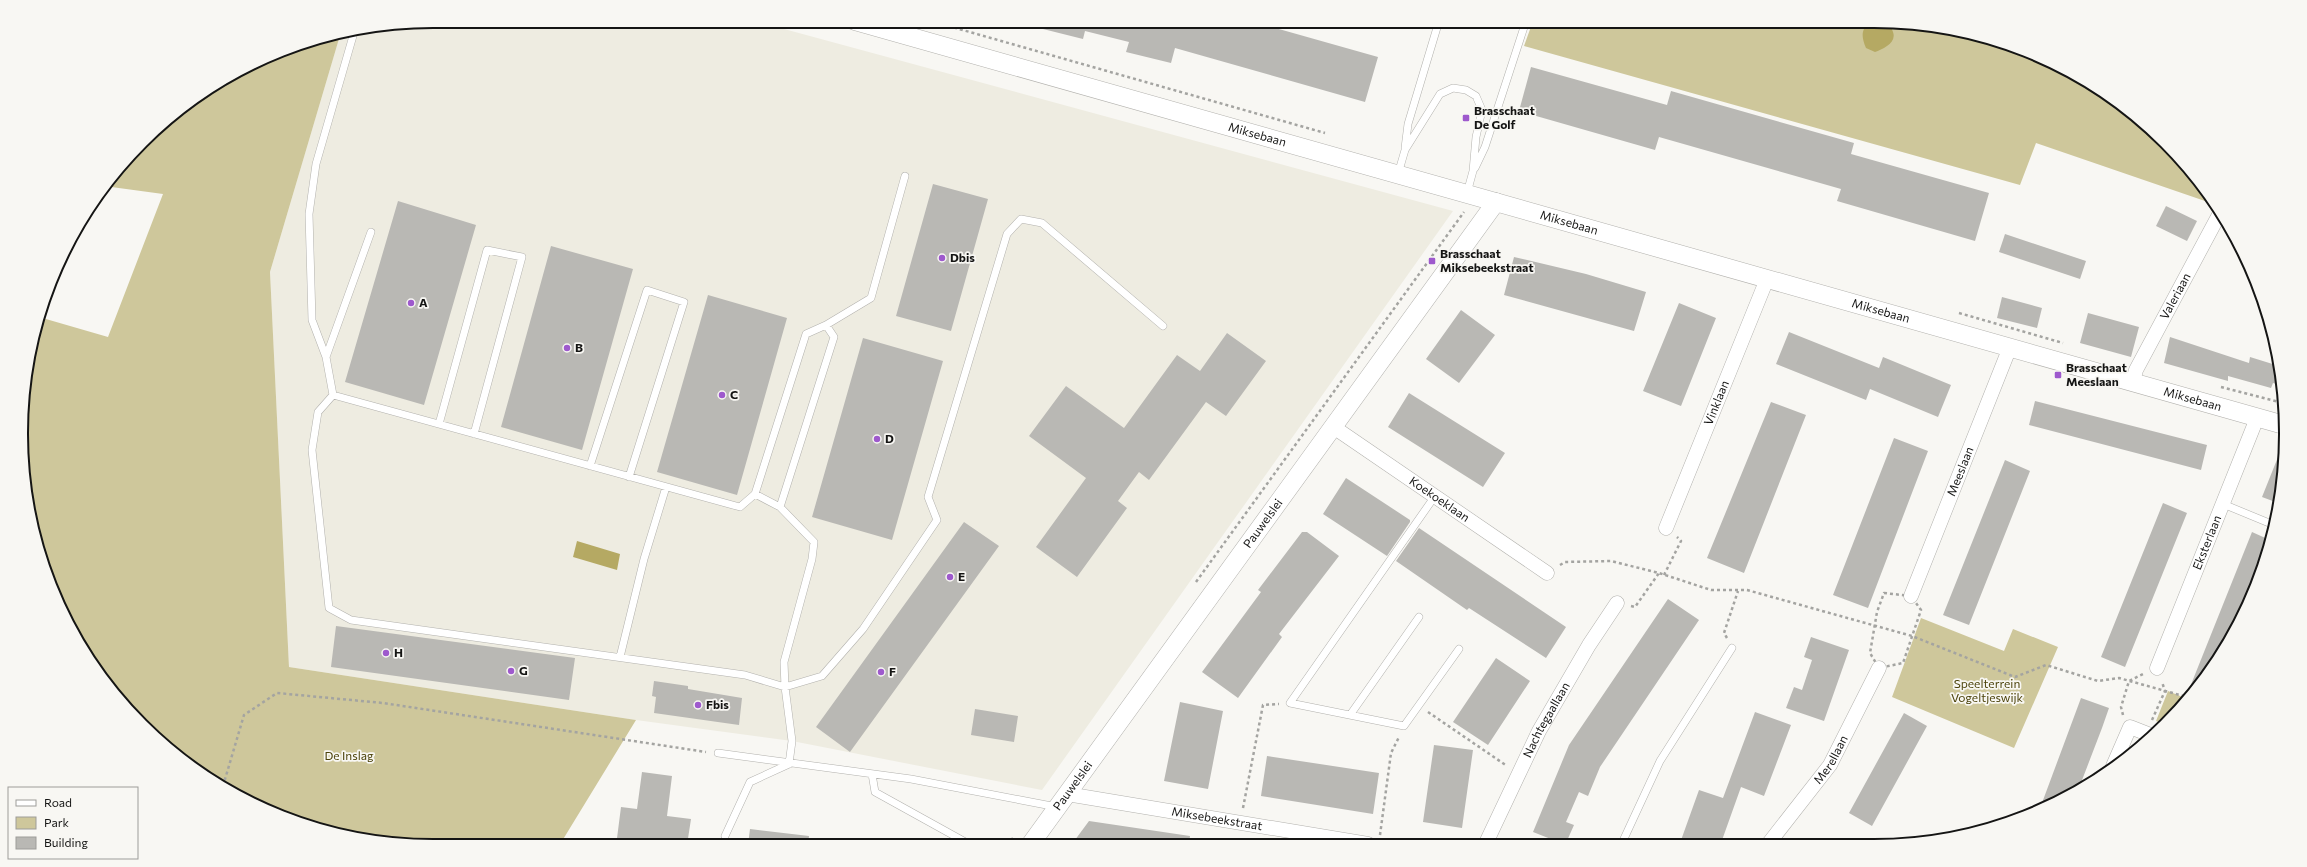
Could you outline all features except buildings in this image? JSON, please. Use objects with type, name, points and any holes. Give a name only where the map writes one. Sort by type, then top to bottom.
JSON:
[{"type":"street","name":"Miksebaan","points":[[880,28],[2279,424]]},
{"type":"street","name":"Pauwelslei","points":[[1034,839],[1332,426],[1496,202]]},
{"type":"street","name":"Valeriaan","points":[[2133,382],[2136,370],[2217,218]]},
{"type":"street","name":"Vinklaan","points":[[1666,528],[1768,279]]},
{"type":"street","name":"Meeslaan","points":[[1911,596],[2010,347]]},
{"type":"street","name":"Eksterlaan","points":[[2156,668],[2258,418]]},
{"type":"street","name":"Koekoeklaan","points":[[1332,426],[1547,573]]},
{"type":"street","name":"Nachtegaallaan","points":[[1488,839],[1542,725],[1589,645],[1617,603]]},
{"type":"street","name":"Merellaan","points":[[1772,839],[1830,765],[1879,668]]},
{"type":"street","points":[[2117,758],[2130,727],[2146,733]]},
{"type":"street","name":"Miksebeekstraat","points":[[1062,800],[1240,822],[1339,839]]},
{"type":"lane","points":[[1398,174],[1405,150],[1408,124],[1437,28]]},
{"type":"lane","points":[[1467,193],[1474,171],[1485,147],[1524,28]]},
{"type":"lane","points":[[333,395],[326,357],[312,320],[309,214],[316,164],[353,36]]},
{"type":"lane","points":[[1405,150],[1440,94],[1453,88],[1466,90],[1476,96],[1482,110],[1476,137],[1474,171]]},
{"type":"lane","points":[[333,395],[740,507],[755,494],[806,334],[826,325],[871,298],[905,176]]},
{"type":"lane","points":[[333,395],[318,412],[312,450],[329,608],[351,620],[745,675],[785,687],[822,676],[863,629],[937,520],[928,498],[1007,234],[1021,219],[1042,223],[1163,326]]},
{"type":"lane","points":[[326,357],[371,232]]},
{"type":"lane","points":[[439,424],[487,250],[522,257],[474,434]]},
{"type":"lane","points":[[590,466],[647,290],[684,302],[629,476]]},
{"type":"lane","points":[[780,507],[834,337],[826,325]]},
{"type":"lane","points":[[620,657],[644,559],[666,487]]},
{"type":"lane","points":[[755,494],[780,507],[814,542],[812,559],[784,662],[785,687],[792,741],[789,764]]},
{"type":"lane","points":[[1435,496],[1290,703],[1404,726],[1459,649]]},
{"type":"lane","points":[[2223,504],[2269,523]]},
{"type":"lane","points":[[1350,715],[1419,617]]},
{"type":"lane","points":[[1624,839],[1660,761],[1732,648]]},
{"type":"lane","points":[[718,753],[789,764],[1062,800]]},
{"type":"lane","points":[[725,836],[750,782],[789,764]]},
{"type":"lane","points":[[872,774],[875,792],[960,839]]},
{"type":"path","points":[[1664,575],[1681,541],[1666,528]]},
{"type":"path","points":[[1547,573],[1565,562],[1610,561],[1659,573],[1711,590],[1747,590],[1874,625],[1912,636],[2015,677],[2046,665],[2098,681],[2120,678],[2182,696]]},
{"type":"path","points":[[1617,603],[1636,607],[1659,573]]},
{"type":"path","points":[[1732,648],[1724,633],[1738,591]]},
{"type":"path","points":[[1884,593],[1911,596],[1921,610],[1903,663],[1879,668],[1870,652],[1874,625],[1884,593]]},
{"type":"path","points":[[2128,731],[2121,707],[2129,681]]},
{"type":"path","points":[[2151,728],[2165,691]]},
{"type":"path","points":[[224,781],[244,715],[277,692],[383,703],[718,753]]},
{"type":"path","points":[[1240,822],[1263,705],[1290,703]]},
{"type":"path","points":[[1419,706],[1519,774]]},
{"type":"path","points":[[1380,836],[1391,753],[1404,726]]},
{"type":"shaded area","points":[[781,28],[1453,211],[1042,790],[792,741],[636,720],[289,667],[270,272],[339,40],[381,31],[407,29]]},
{"type":"shaded area","points":[[1864,28],[1892,29],[1894,36],[1888,45],[1875,52],[1866,48],[1863,40]]},
{"type":"shaded area","points":[[577,541],[620,554],[617,570],[573,557]]},
{"type":"green space","points":[[1530,28],[1874,28],[1926,31],[1953,36],[1978,42],[2029,59],[2076,82],[2099,96],[2141,129],[2160,147],[2178,166],[2205,200],[2036,143],[2020,185],[1524,46]]},
{"type":"green space","name":"De Inslag","points":[[339,40],[270,272],[289,667],[636,720],[563,839],[434,839],[381,836],[329,825],[278,808],[231,785],[208,771],[166,738],[129,701],[96,659],[82,636],[59,589],[42,538],[36,513],[31,486],[28,434],[31,381],[45,319],[108,337],[163,194],[112,187],[147,147],[166,129],[208,96],[231,82],[278,59]]},
{"type":"green space","name":"Speelterrein Vogeltjeswijk","points":[[1921,618],[2004,651],[2013,629],[2058,647],[2014,748],[1892,697]]},
{"type":"green space","points":[[2168,691],[2182,697],[2160,720],[2158,722],[2156,721]]},
{"type":"place","name":"Brasschaat De Golf","points":[[1466,118]]},
{"type":"place","name":"Dbis","points":[[942,258]]},
{"type":"place","name":"Brasschaat Miksebeekstraat","points":[[1432,261]]},
{"type":"place","name":"A","points":[[411,303]]},
{"type":"place","name":"B","points":[[567,348]]},
{"type":"place","name":"Brasschaat Meeslaan","points":[[2058,375]]},
{"type":"place","name":"C","points":[[722,395]]},
{"type":"place","name":"D","points":[[877,439]]},
{"type":"place","name":"E","points":[[950,577]]},
{"type":"place","name":"H","points":[[386,653]]},
{"type":"place","name":"G","points":[[511,671]]},
{"type":"place","name":"F","points":[[881,672]]},
{"type":"place","name":"Fbis","points":[[698,705]]}]
